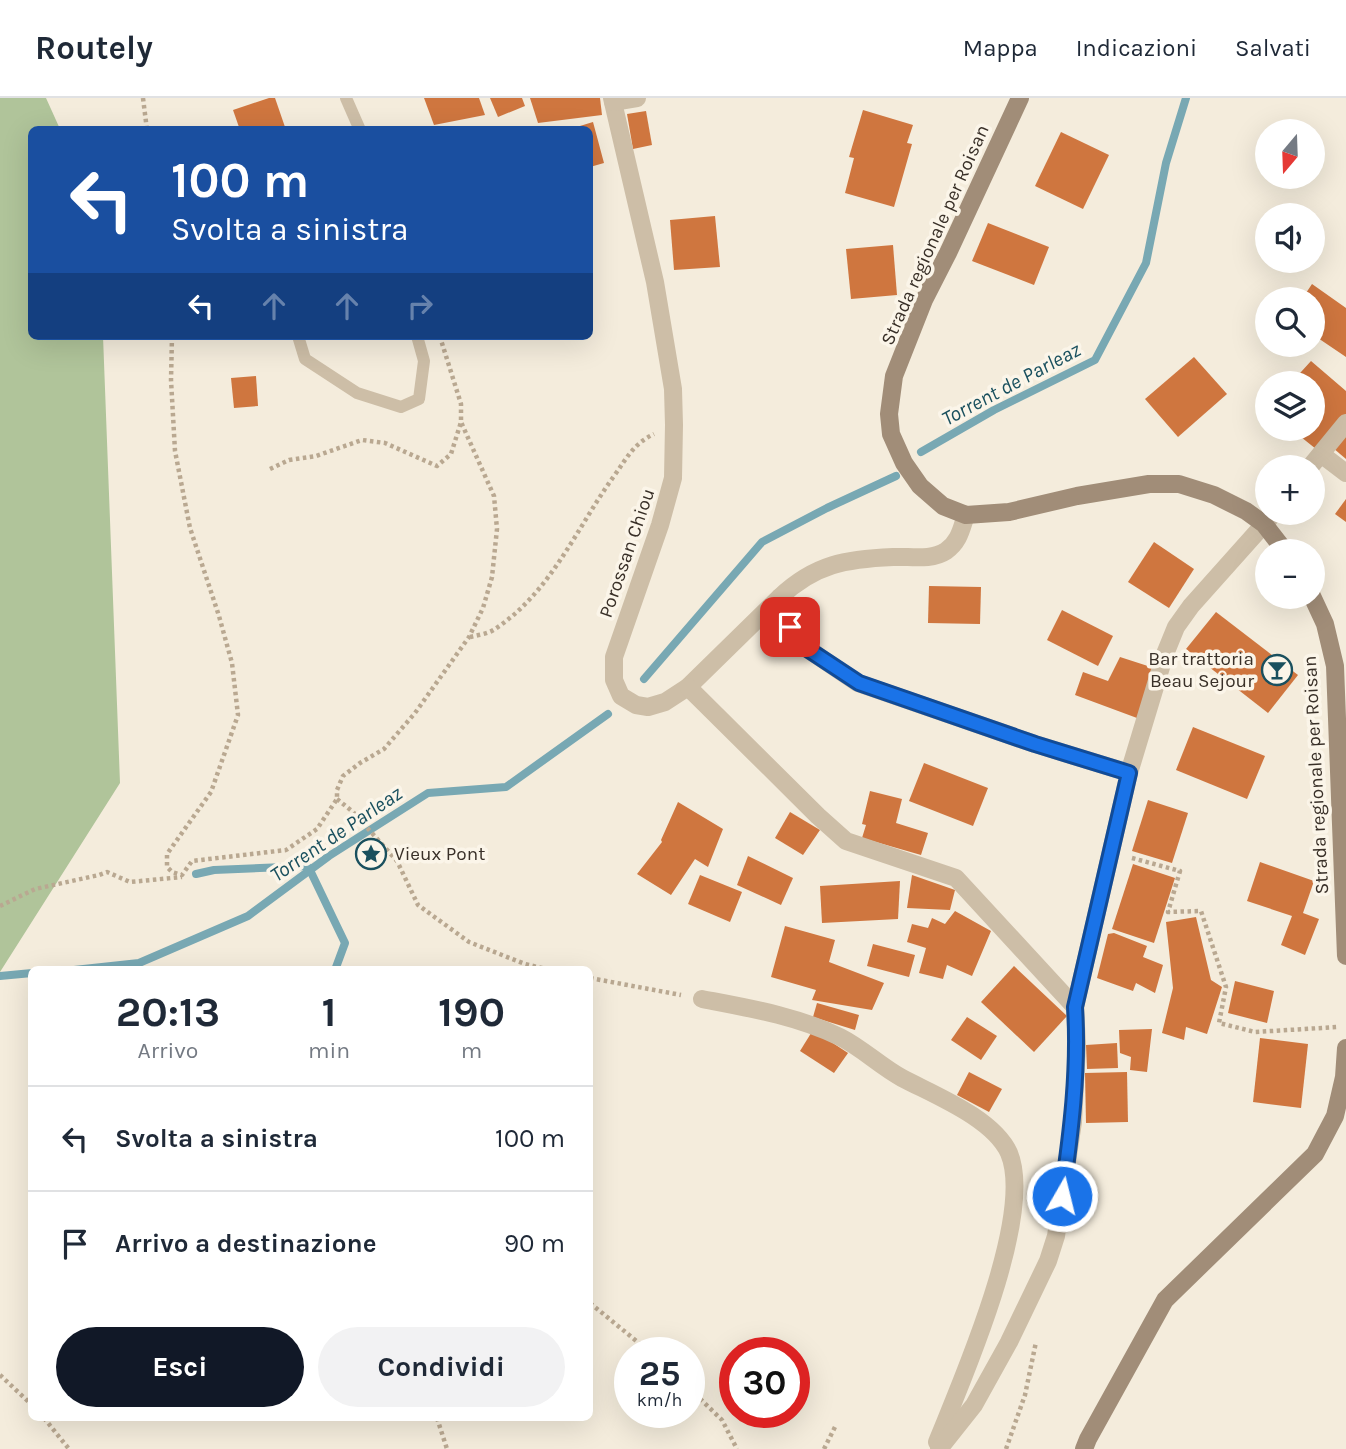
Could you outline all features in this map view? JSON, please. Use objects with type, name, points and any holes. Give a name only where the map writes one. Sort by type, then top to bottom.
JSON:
[{"type":"main road","name":"Strada regionale per Roisan","points":[[966,515],[943,506],[920,485],[904,463],[891,434],[889,414],[894,376],[924,300],[1020,98]]},
{"type":"main road","points":[[966,515],[1009,512],[1077,496],[1149,484],[1179,484],[1214,495],[1255,514]]},
{"type":"main road","name":"Strada regionale per Roisan","points":[[1318,609],[1325,624],[1335,666],[1346,956]]},
{"type":"main road","points":[[1084,1449],[1087,1439],[1165,1300],[1315,1154],[1335,1116],[1344,1077],[1346,1048]]},
{"type":"street","points":[[613,100],[637,98]]},
{"type":"street","name":"Porossan Chiou","points":[[613,100],[655,282],[673,389],[674,425],[673,478],[660,525],[614,657],[614,680],[621,696],[636,705],[648,708],[665,702],[688,687],[798,580],[829,565],[943,553],[958,540],[966,515]]},
{"type":"street","points":[[1321,455],[1346,423]]},
{"type":"street","points":[[1325,464],[1346,472]]},
{"type":"street","points":[[937,1449],[974,1405],[1009,1342],[1048,1261],[1056,1236],[1073,1122],[1077,1045],[1075,1007],[1129,773],[1165,654],[1176,627],[1191,606],[1264,525]]},
{"type":"street","points":[[780,597],[790,627],[806,648],[859,683],[1129,773]]},
{"type":"street","points":[[688,687],[846,841],[956,878],[1075,1007]]},
{"type":"street","points":[[702,999],[782,1015],[841,1037],[888,1070],[966,1111],[991,1132],[1008,1152],[1015,1178],[1014,1209],[989,1309],[937,1449]]},
{"type":"lane","points":[[346,98],[358,126]]},
{"type":"lane","points":[[299,340],[305,359],[358,394],[401,407],[419,399],[424,361],[418,340]]},
{"type":"path","points":[[143,98],[146,126]]},
{"type":"path","points":[[172,340],[175,451],[190,528],[232,663],[238,715],[211,792],[167,854],[167,867],[182,876]]},
{"type":"path","points":[[270,469],[289,460],[316,457],[362,440],[385,443],[437,466],[451,454],[461,422],[461,404],[441,340]]},
{"type":"path","points":[[0,906],[35,889],[107,872],[130,882],[182,876],[192,861],[286,850],[317,828],[337,799],[337,790],[343,776],[384,749],[415,713],[469,637],[483,608],[492,577],[497,529],[494,496],[461,422]]},
{"type":"path","points":[[469,637],[494,631],[533,596],[556,569],[593,505],[639,440],[674,425]]},
{"type":"path","points":[[337,799],[353,812],[397,861],[418,905],[469,942],[533,966]]},
{"type":"path","points":[[1112,853],[1180,871],[1168,912],[1201,911],[1226,987],[1219,1023],[1255,1032],[1346,1026]]},
{"type":"path","points":[[593,979],[702,999]]},
{"type":"path","points":[[593,1305],[631,1337]]},
{"type":"path","points":[[1006,1449],[1025,1395],[1037,1338]]},
{"type":"path","points":[[0,1375],[28,1401]]},
{"type":"path","points":[[705,1404],[722,1420],[737,1449]]},
{"type":"path","points":[[46,1421],[69,1449]]},
{"type":"path","points":[[438,1421],[447,1449]]},
{"type":"path","points":[[824,1449],[835,1427]]},
{"type":"green space","points":[[0,98],[46,98],[59,126],[28,126],[28,340],[103,340],[120,783],[0,972]]},
{"type":"building","points":[[275,98],[285,126],[239,126],[233,110]]},
{"type":"building","points":[[424,98],[479,98],[485,115],[434,125]]},
{"type":"building","points":[[490,98],[522,98],[525,106],[498,117]]},
{"type":"building","points":[[530,98],[600,98],[602,115],[538,123]]},
{"type":"building","points":[[863,110],[913,125],[907,143],[912,144],[894,207],[845,193],[854,158],[849,157]]},
{"type":"building","points":[[646,111],[652,145],[633,149],[627,114]]},
{"type":"building","points":[[593,122],[604,163],[593,166],[593,126],[580,126]]},
{"type":"building","points":[[1061,132],[1109,155],[1083,209],[1035,186]]},
{"type":"building","points":[[715,216],[720,267],[674,270],[670,220]]},
{"type":"building","points":[[988,223],[1049,247],[1034,285],[972,261]]},
{"type":"building","points":[[893,245],[897,295],[851,299],[846,249]]},
{"type":"building","points":[[1325,293],[1346,308],[1346,357],[1325,343]]},
{"type":"building","points":[[1194,357],[1227,394],[1178,437],[1145,399]]},
{"type":"building","points":[[1311,361],[1323,371],[1302,371]]},
{"type":"building","points":[[1325,373],[1346,391],[1346,414],[1325,438]]},
{"type":"building","points":[[256,376],[258,406],[234,408],[231,378]]},
{"type":"building","points":[[1346,432],[1346,459],[1333,448]]},
{"type":"building","points":[[1306,441],[1323,441],[1316,449]]},
{"type":"building","points":[[1346,499],[1346,522],[1335,514]]},
{"type":"building","points":[[1154,542],[1194,569],[1169,608],[1128,582]]},
{"type":"building","points":[[929,586],[981,587],[980,624],[928,623]]},
{"type":"building","points":[[1062,610],[1113,636],[1098,666],[1047,640]]},
{"type":"building","points":[[1216,612],[1298,675],[1268,713],[1186,649]]},
{"type":"building","points":[[1120,657],[1154,668],[1137,718],[1075,695],[1083,672],[1108,681]]},
{"type":"building","points":[[1193,727],[1265,756],[1247,799],[1176,770]]},
{"type":"building","points":[[924,763],[988,788],[973,826],[909,801]]},
{"type":"building","points":[[870,791],[902,799],[896,823],[928,833],[921,855],[862,838],[866,825],[862,824]]},
{"type":"building","points":[[1148,800],[1188,813],[1172,863],[1132,851]]},
{"type":"building","points":[[678,802],[723,829],[708,867],[695,859],[671,895],[637,874],[662,842]]},
{"type":"building","points":[[790,812],[820,830],[803,855],[775,838]]},
{"type":"building","points":[[748,856],[793,878],[781,905],[737,885]]},
{"type":"building","points":[[1260,862],[1314,881],[1303,913],[1319,919],[1305,955],[1281,945],[1292,916],[1247,901]]},
{"type":"building","points":[[1133,864],[1175,878],[1154,943],[1112,929]]},
{"type":"building","points":[[700,875],[742,892],[730,922],[688,904]]},
{"type":"building","points":[[912,875],[955,890],[950,910],[907,908]]},
{"type":"building","points":[[900,881],[898,919],[822,923],[820,886]]},
{"type":"building","points":[[955,911],[991,931],[972,976],[947,965],[943,979],[919,973],[926,948],[907,942],[912,924],[928,928],[932,918],[945,924]]},
{"type":"building","points":[[1196,917],[1211,980],[1222,987],[1207,1034],[1186,1027],[1184,1040],[1162,1033],[1173,988],[1166,922]]},
{"type":"building","points":[[785,926],[835,940],[829,962],[884,983],[872,1010],[812,1000],[816,990],[771,977]]},
{"type":"building","points":[[1114,933],[1147,946],[1143,957],[1163,965],[1155,993],[1136,983],[1133,991],[1097,978],[1108,934]]},
{"type":"building","points":[[873,944],[915,955],[909,977],[867,966]]},
{"type":"building","points":[[1014,966],[1067,1016],[1034,1052],[981,1002]]},
{"type":"building","points":[[1235,981],[1274,991],[1267,1023],[1228,1013]]},
{"type":"building","points":[[817,1003],[859,1015],[855,1030],[813,1017]]},
{"type":"building","points":[[967,1017],[997,1036],[981,1060],[951,1040]]},
{"type":"building","points":[[1152,1029],[1147,1072],[1130,1070],[1131,1057],[1120,1053],[1119,1030]]},
{"type":"building","points":[[813,1030],[848,1053],[834,1073],[800,1051]]},
{"type":"building","points":[[1260,1038],[1308,1044],[1301,1108],[1253,1102]]},
{"type":"building","points":[[1117,1043],[1118,1068],[1087,1069],[1086,1045]]},
{"type":"building","points":[[969,1072],[1002,1089],[989,1112],[957,1095]]},
{"type":"building","points":[[1127,1072],[1128,1122],[1086,1123],[1085,1073]]},
{"type":"waterway","name":"Torrent de Parleaz","points":[[921,452],[994,410],[1095,360],[1146,263],[1166,163],[1186,98]]},
{"type":"waterway","name":"Torrent de Parleaz","points":[[644,679],[762,542],[896,476]]},
{"type":"waterway","name":"Torrent de Parleaz","points":[[111,966],[139,963],[248,916],[329,856],[428,793],[506,787],[608,714]]},
{"type":"waterway","name":"Torrent de Parleaz","points":[[196,874],[214,870],[308,866],[345,943],[336,966]]},
{"type":"waterway","name":"Torrent de Parleaz","points":[[0,976],[28,973]]},
{"type":"place","name":"Bar trattoria Beau Sejour","points":[[1277,670]]},
{"type":"place","name":"Vieux Pont","points":[[371,854]]},
{"type":"route","points":[[790,627],[806,648],[859,683],[1035,744],[1129,773],[1075,1007],[1077,1045],[1073,1122],[1062,1196]]}]
